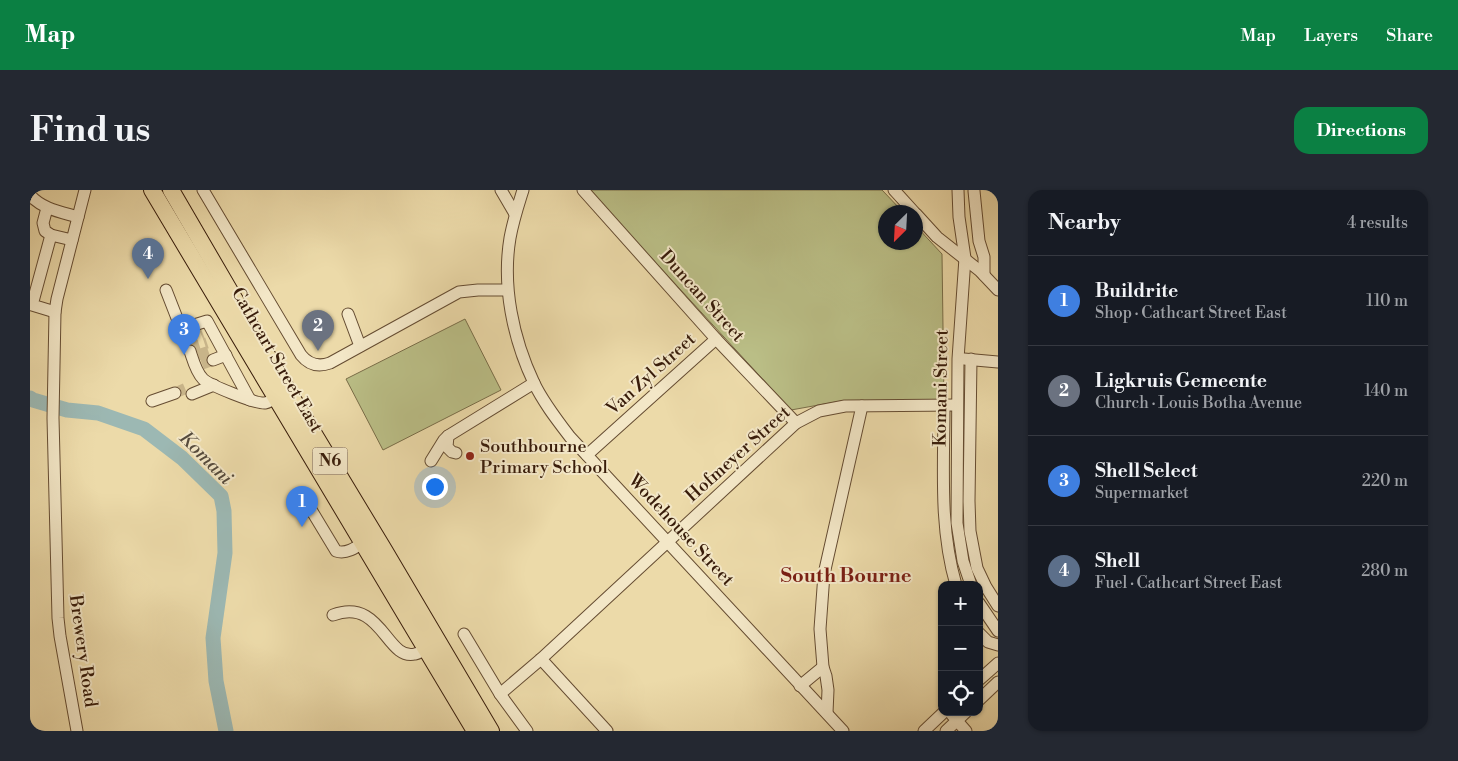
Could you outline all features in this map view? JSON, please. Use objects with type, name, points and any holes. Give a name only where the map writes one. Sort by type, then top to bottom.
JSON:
[{"type":"highway","name":"Cathcart Street East","points":[[152,190],[231,320],[282,395]]},
{"type":"highway","name":"Cathcart Street East","points":[[171,190],[282,395],[431,645],[475,731]]},
{"type":"highway","name":"Cathcart Street East","points":[[431,645],[491,731]]},
{"type":"street","name":"Brewery Road","points":[[77,731],[58,618],[53,391],[56,312],[59,290],[85,190]]},
{"type":"street","points":[[203,190],[301,355],[308,362],[318,365],[330,363],[459,292],[507,290]]},
{"type":"street","points":[[501,190],[515,214]]},
{"type":"street","name":"Wodehouse Street","points":[[523,190],[515,214],[510,240],[507,290],[517,336],[534,383],[553,415],[586,455],[843,731]]},
{"type":"street","name":"Duncan Street","points":[[583,190],[716,339],[796,423]]},
{"type":"street","points":[[894,190],[908,205]]},
{"type":"street","name":"Komani Street","points":[[958,190],[964,258],[958,359],[956,522],[963,561],[970,581]]},
{"type":"street","points":[[974,191],[979,241],[984,257],[984,275]]},
{"type":"street","points":[[30,195],[47,208],[78,217]]},
{"type":"street","points":[[47,208],[43,220],[45,232],[72,240]]},
{"type":"street","points":[[923,221],[937,236],[984,275],[998,290]]},
{"type":"street","points":[[51,235],[31,304],[56,312]]},
{"type":"street","points":[[166,290],[181,330],[207,321],[214,345],[250,400]]},
{"type":"street","points":[[348,314],[360,346]]},
{"type":"street","name":"Van Zyl Street","points":[[586,455],[716,339]]},
{"type":"street","points":[[196,359],[199,375],[209,383],[250,400],[264,403],[282,395]]},
{"type":"street","points":[[958,359],[998,362]]},
{"type":"street","name":"Komani Street","points":[[971,359],[970,531],[977,568],[998,606]]},
{"type":"street","points":[[191,390],[209,383]]},
{"type":"street","points":[[431,461],[448,436],[534,383]]},
{"type":"street","points":[[156,403],[176,396]]},
{"type":"street","name":"Hofmeyer Street","points":[[500,694],[541,659],[796,423],[819,411],[845,406],[957,406]]},
{"type":"street","points":[[827,713],[827,684],[822,667],[820,629],[824,574],[862,406]]},
{"type":"street","name":"Komani Street","points":[[944,406],[944,521],[946,542],[955,581]]},
{"type":"street","points":[[448,436],[447,447],[456,453]]},
{"type":"street","points":[[310,508],[336,551],[341,553],[347,552],[369,539]]},
{"type":"street","points":[[983,609],[998,630]]},
{"type":"street","points":[[334,615],[352,611],[364,614],[393,644],[404,653],[410,655],[416,654],[431,645]]},
{"type":"street","points":[[464,634],[500,694],[527,731]]},
{"type":"street","points":[[983,636],[988,642],[998,646]]},
{"type":"street","points":[[541,659],[607,731]]},
{"type":"street","points":[[983,676],[998,663]]},
{"type":"street","points":[[800,686],[822,667]]},
{"type":"street","points":[[983,696],[998,682]]},
{"type":"street","points":[[924,731],[940,716]]},
{"type":"street","points":[[946,731],[953,716],[966,731]]},
{"type":"green space","points":[[589,190],[882,190],[896,205],[878,205],[878,250],[923,250],[923,234],[942,254],[944,401],[841,401],[791,410]]},
{"type":"green space","points":[[465,319],[501,390],[383,450],[346,379]]},
{"type":"waterway","name":"Komani","points":[[30,398],[67,410],[98,413],[144,429],[182,458],[221,496],[224,511],[225,553],[213,638],[216,681],[226,731]]},
{"type":"tunnel","points":[[182,331],[190,351]]},
{"type":"tunnel","points":[[186,341],[203,334]]},
{"type":"tunnel","points":[[189,349],[207,343]]},
{"type":"tunnel","points":[[198,355],[210,351]]},
{"type":"tunnel","points":[[202,364],[213,360]]},
{"type":"tunnel","points":[[175,393],[189,387]]},
{"type":"place","name":"Shell","points":[[148,279]]},
{"type":"place","name":"Ligkruis Gemeente","points":[[318,351]]},
{"type":"place","name":"Shell Select","points":[[184,355]]},
{"type":"place","name":"Southbourne Primary School","points":[[470,456]]},
{"type":"place","name":"Buildrite","points":[[302,527]]},
{"type":"district","name":"South Bourne","points":[[846,576]]}]
